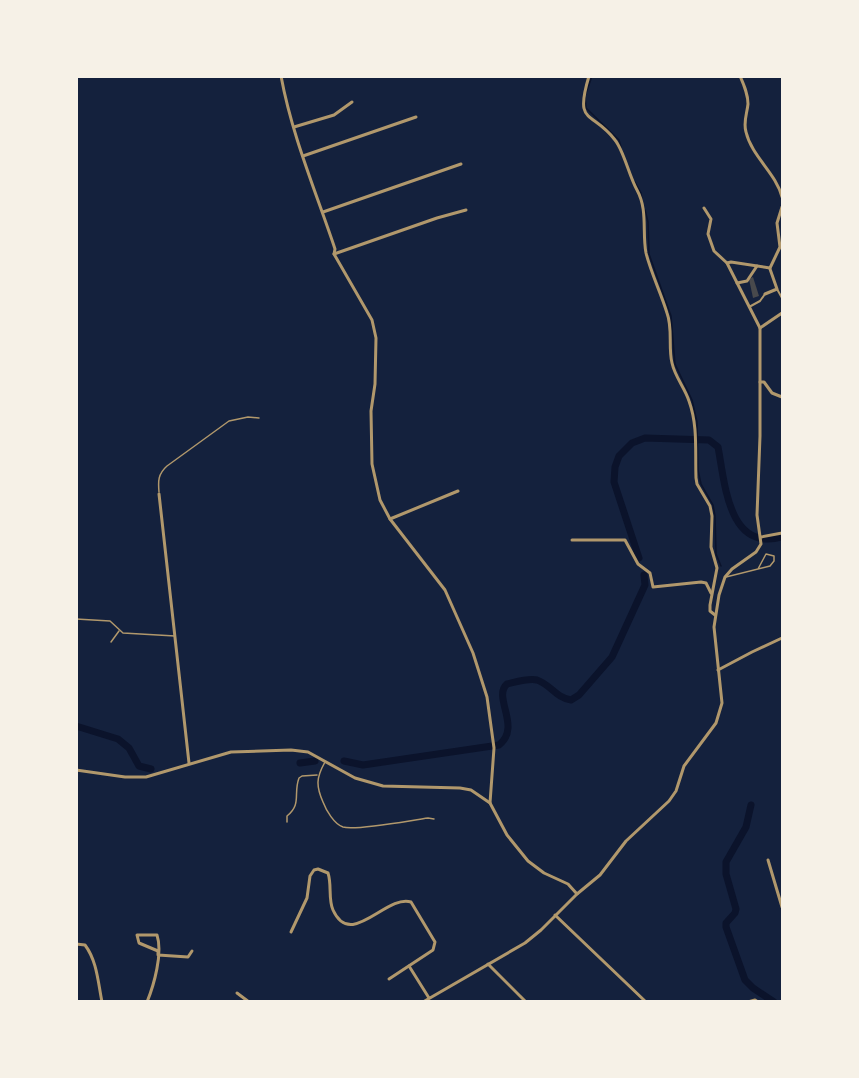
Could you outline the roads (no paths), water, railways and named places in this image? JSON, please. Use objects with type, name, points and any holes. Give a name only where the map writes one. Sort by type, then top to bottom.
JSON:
[{"type":"street","points":[[281,76],[303,156],[335,249],[334,254],[372,320],[376,338],[371,411],[372,464],[380,500],[390,519],[445,590],[463,627],[487,697],[494,748],[490,803]]},
{"type":"street","points":[[589,76],[583,97],[584,108],[591,120],[615,140],[639,196],[646,222],[647,255],[668,316],[672,364],[685,389],[694,418],[697,484],[710,507],[712,516],[711,547],[717,568],[710,611],[715,615]]},
{"type":"street","points":[[740,76],[748,103],[744,124],[746,134],[761,162],[776,180],[783,197]]},
{"type":"street","points":[[294,127],[334,115],[352,102]]},
{"type":"street","points":[[303,156],[416,117]]},
{"type":"street","points":[[323,212],[461,164]]},
{"type":"street","points":[[783,207],[777,223],[780,247],[770,268],[777,289],[783,298]]},
{"type":"street","points":[[423,1002],[525,943],[600,875],[626,840],[669,801],[676,791],[684,766],[710,732],[719,715],[722,703],[714,636],[715,615],[725,577],[735,566],[756,552],[761,542],[757,515],[760,328],[727,263],[714,251],[708,234],[711,219],[704,208]]},
{"type":"street","points":[[334,254],[427,221],[466,210]]},
{"type":"street","points":[[727,263],[770,268]]},
{"type":"street","points":[[737,283],[747,281],[757,266]]},
{"type":"street","points":[[749,307],[760,301],[765,294],[777,289]]},
{"type":"street","points":[[760,328],[783,313]]},
{"type":"street","points":[[760,382],[764,382],[772,393],[783,397]]},
{"type":"street","points":[[390,519],[458,491]]},
{"type":"street","points":[[159,494],[189,764]]},
{"type":"street","points":[[760,536],[783,533]]},
{"type":"street","points":[[572,540],[624,540],[638,564],[650,573],[654,588],[704,582],[712,595]]},
{"type":"street","points":[[718,670],[783,638]]},
{"type":"street","points":[[76,770],[125,777],[146,777],[231,752],[291,750],[308,752],[368,783],[383,786],[471,790],[490,803],[507,835],[528,861],[544,873],[568,884],[577,894]]},
{"type":"street","points":[[768,860],[783,907]]},
{"type":"street","points":[[291,932],[307,898],[310,876],[314,870],[323,870],[328,873],[331,880],[333,910],[343,922],[350,925],[358,924],[397,901],[404,899],[411,902],[435,942],[434,950],[388,979]]},
{"type":"street","points":[[555,915],[646,1002]]},
{"type":"street","points":[[147,1002],[153,986],[158,955],[158,938],[157,935],[137,935],[139,943],[158,951],[158,955]]},
{"type":"street","points":[[76,944],[85,945],[90,952],[102,1002]]},
{"type":"street","points":[[158,955],[188,957],[192,951]]},
{"type":"street","points":[[488,964],[526,1002]]},
{"type":"street","points":[[409,966],[429,998]]},
{"type":"street","points":[[237,993],[249,1002]]},
{"type":"street","points":[[748,1002],[755,1000],[758,1002]]},
{"type":"lane","points":[[159,494],[158,479],[161,471],[167,466],[230,421],[248,417],[260,418]]},
{"type":"lane","points":[[725,577],[758,569],[772,565],[774,556],[766,554],[758,569]]},
{"type":"lane","points":[[76,619],[115,622],[123,633],[176,636]]},
{"type":"lane","points":[[111,642],[119,630]]},
{"type":"lane","points":[[325,762],[318,775],[319,794],[325,808],[343,827],[434,819]]},
{"type":"lane","points":[[287,822],[287,816],[296,807],[299,778],[318,775]]},
{"type":"waterway","points":[[592,76],[585,96],[586,108],[619,140],[621,147]]},
{"type":"waterway","points":[[635,182],[642,200]]},
{"type":"waterway","points":[[645,210],[648,222],[649,254],[671,316],[675,364],[692,400],[697,422],[698,470],[701,484],[713,505],[716,554],[721,566]]},
{"type":"waterway","points":[[639,558],[614,482],[615,467],[619,456],[632,443],[645,438],[709,440],[718,447],[727,495],[740,525],[750,534],[764,539],[782,537]]},
{"type":"waterway","points":[[344,761],[363,765],[499,745],[508,730],[503,696],[503,690],[507,684],[537,680],[566,699],[571,700],[579,695],[612,657],[645,585],[644,575]]},
{"type":"waterway","points":[[76,726],[118,739],[129,748],[139,766],[151,769]]},
{"type":"waterway","points":[[300,763],[315,761]]},
{"type":"waterway","points":[[751,805],[746,827],[726,862],[726,874],[736,909],[726,923],[726,927],[745,980],[774,1002]]}]
